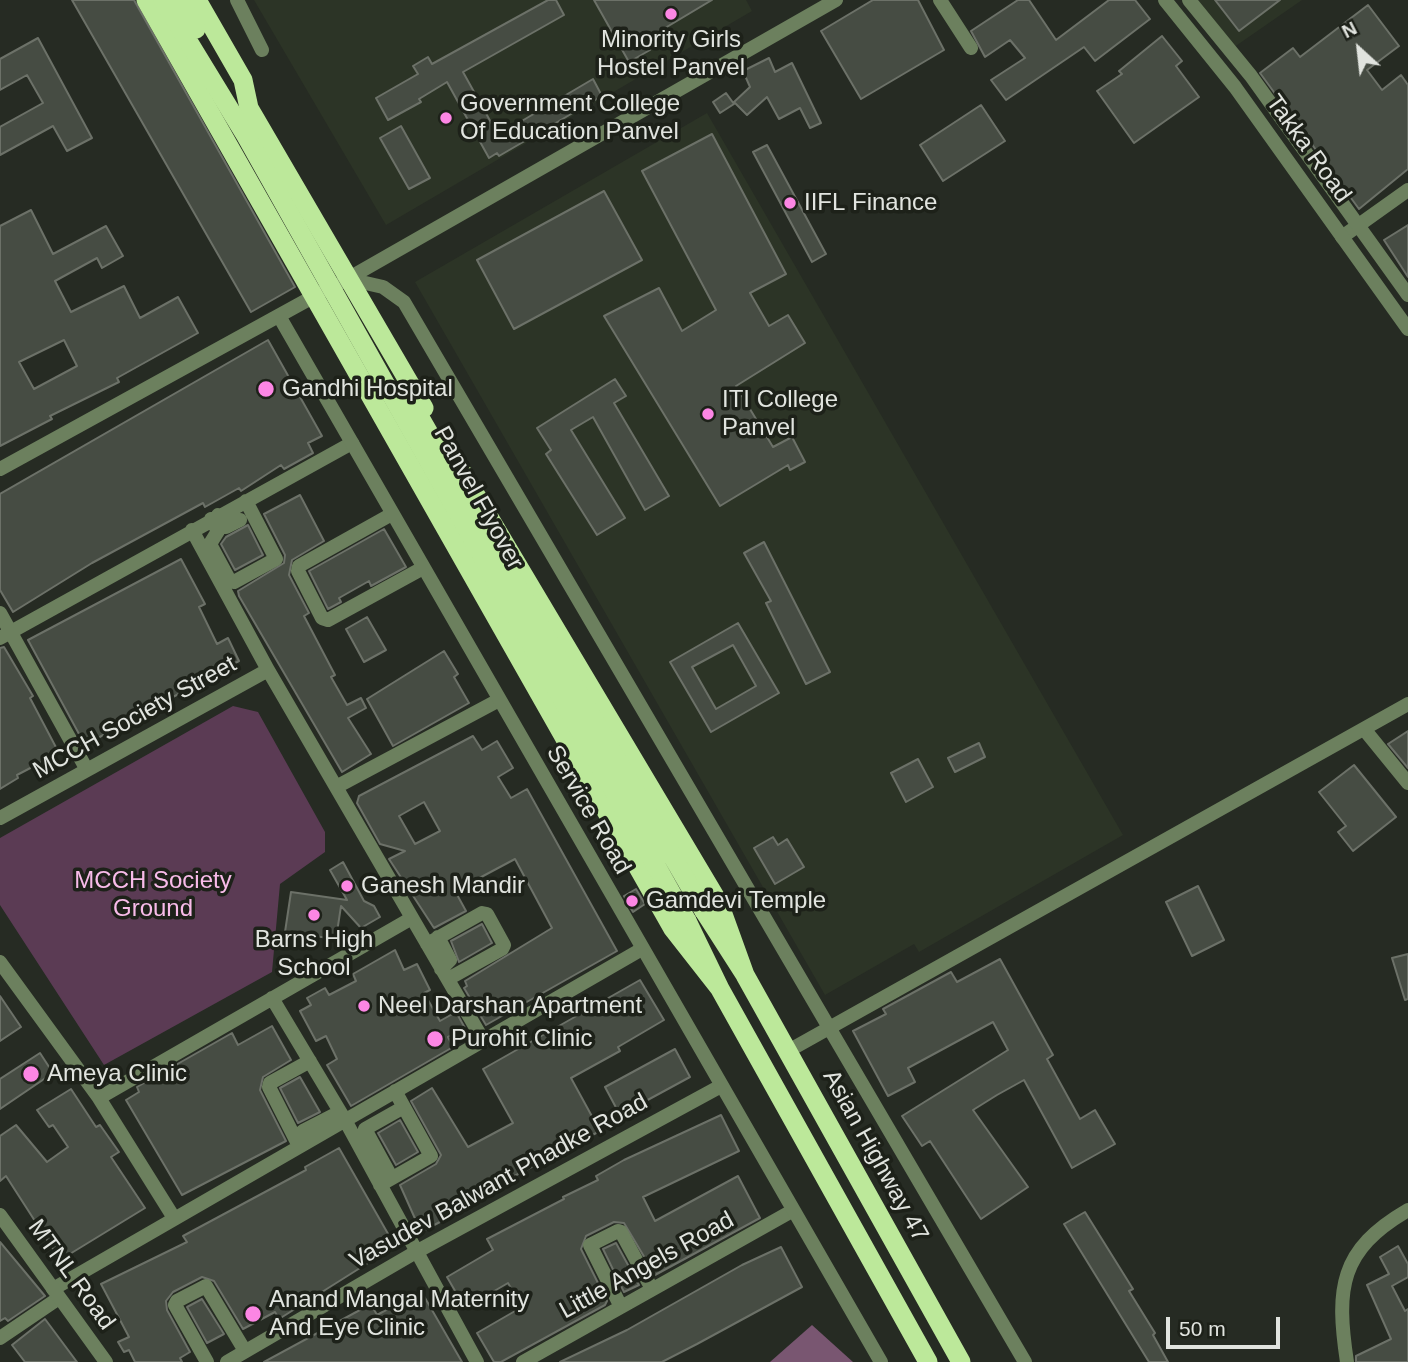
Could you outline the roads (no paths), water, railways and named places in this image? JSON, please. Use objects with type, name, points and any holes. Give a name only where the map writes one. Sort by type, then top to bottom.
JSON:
[{"type":"highway","points":[[146,0],[673,929],[720,989],[928,1362]]},
{"type":"highway","name":"Panvel Flyover","points":[[163,0],[246,136],[687,921],[720,989]]},
{"type":"highway","name":"Panvel Flyover","points":[[179,0],[705,911],[745,975]]},
{"type":"highway","points":[[197,0],[243,80],[249,108],[719,903],[745,975]]},
{"type":"highway","name":"Asian Highway 47","points":[[745,975],[961,1362]]},
{"type":"street","points":[[237,0],[262,50]]},
{"type":"street","points":[[0,469],[348,279],[836,0]]},
{"type":"street","points":[[940,0],[971,48]]},
{"type":"street","name":"Takka Road","points":[[1165,0],[1235,87],[1408,329]]},
{"type":"street","name":"Takka Road","points":[[1189,0],[1251,76],[1408,295]]},
{"type":"street","points":[[1342,237],[1408,191]]},
{"type":"street","points":[[348,279],[383,287],[404,302],[1025,1362]]},
{"type":"street","name":"Service Road","points":[[279,316],[881,1362]]},
{"type":"street","points":[[6,635],[352,443]]},
{"type":"street","points":[[192,530],[225,580],[234,582],[276,559],[246,501]]},
{"type":"street","points":[[392,514],[299,565],[298,571],[322,618],[328,620],[423,568]]},
{"type":"street","points":[[215,517],[226,527],[240,520]]},
{"type":"street","points":[[215,517],[218,531],[210,544],[268,670]]},
{"type":"street","points":[[0,613],[6,635],[88,770]]},
{"type":"street","name":"MCCH Society Street","points":[[0,818],[268,670],[411,918],[432,941],[444,974],[483,1040]]},
{"type":"street","points":[[336,787],[499,700]]},
{"type":"street","points":[[788,1051],[1408,704]]},
{"type":"street","points":[[1364,729],[1408,783]]},
{"type":"street","points":[[432,941],[482,913],[487,915],[504,945],[502,949],[444,974]]},
{"type":"street","points":[[99,1098],[411,918]]},
{"type":"street","points":[[0,1338],[56,1293],[298,1136],[337,1114],[395,1091],[642,948]]},
{"type":"street","points":[[1,967],[99,1098],[174,1218]]},
{"type":"street","points":[[272,998],[380,1185],[477,1362]]},
{"type":"street","points":[[298,1136],[270,1083],[310,1061]]},
{"type":"street","name":"Vasudev Balwant Phadke Road","points":[[227,1362],[416,1252],[721,1086]]},
{"type":"street","points":[[380,1185],[431,1156],[395,1091]]},
{"type":"street","points":[[365,1129],[404,1107]]},
{"type":"street","points":[[337,1114],[365,1129],[388,1171]]},
{"type":"street","name":"Little Angels Road","points":[[523,1362],[792,1210]]},
{"type":"street","points":[[1348,1362],[1341,1318],[1341,1297],[1346,1277],[1369,1238],[1408,1210]]},
{"type":"street","name":"MTNL Road","points":[[3,1224],[106,1362]]},
{"type":"street","points":[[621,1307],[590,1245],[621,1232],[652,1289]]},
{"type":"street","points":[[207,1362],[175,1305],[177,1301],[206,1286],[245,1351]]},
{"type":"place","name":"Minority Girls Hostel Panvel","points":[[671,14]]},
{"type":"place","name":"Government College Of Education Panvel","points":[[446,118]]},
{"type":"place","name":"IIFL Finance","points":[[790,203]]},
{"type":"place","name":"Gandhi Hospital","points":[[266,389]]},
{"type":"place","name":"ITI College Panvel","points":[[708,414]]},
{"type":"place","name":"Ganesh Mandir","points":[[347,886]]},
{"type":"place","name":"Gamdevi Temple","points":[[632,901]]},
{"type":"place","name":"Barns High School","points":[[314,915]]},
{"type":"place","name":"Neel Darshan Apartment","points":[[364,1006]]},
{"type":"place","name":"Purohit Clinic","points":[[435,1039]]},
{"type":"place","name":"Ameya Clinic","points":[[31,1074]]},
{"type":"place","name":"Anand Mangal Maternity And Eye Clinic","points":[[253,1314]]},
{"type":"park label","name":"MCCH Society Ground","points":[[153,895]]}]
